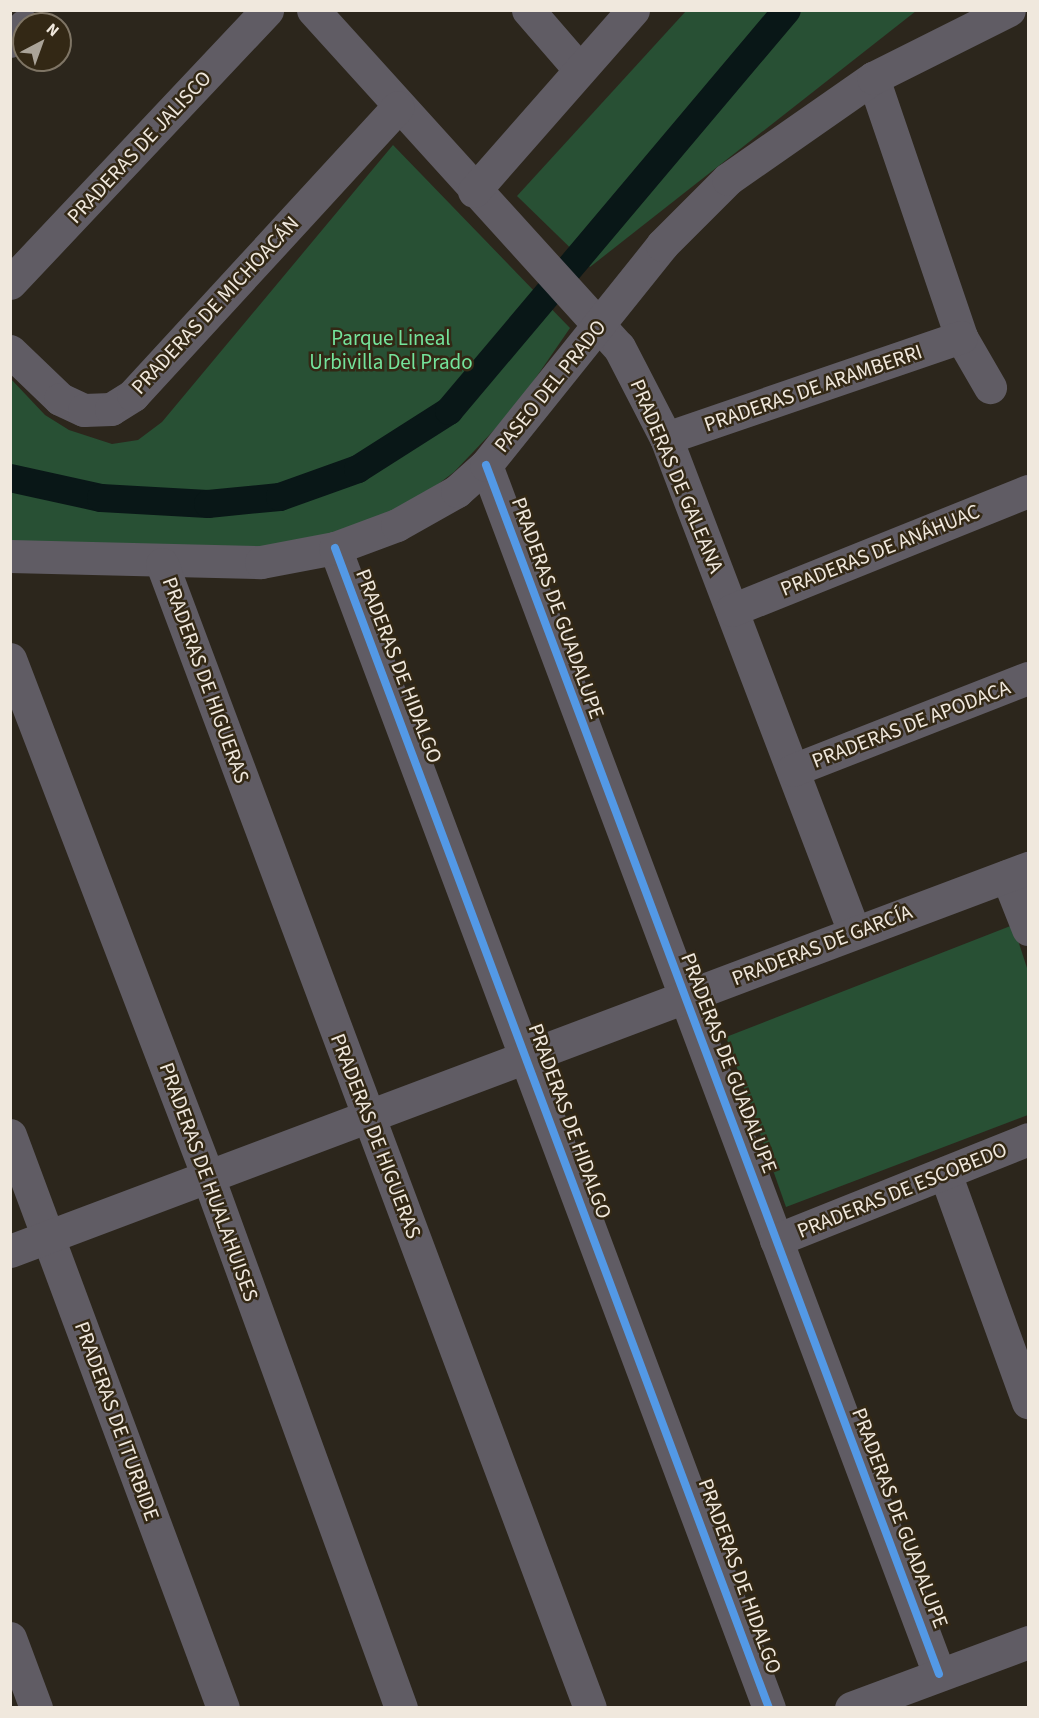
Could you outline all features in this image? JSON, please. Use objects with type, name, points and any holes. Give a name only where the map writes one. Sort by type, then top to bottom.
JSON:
[{"type":"street","name":"PRADERAS DE JALISCO","points":[[10,283],[267,10]]},
{"type":"street","name":"PRADERAS DE GALEANA","points":[[314,10],[398,107],[620,347],[666,438],[854,932]]},
{"type":"street","points":[[528,10],[580,70]]},
{"type":"street","points":[[474,190],[633,10]]},
{"type":"street","name":"PASEO DEL PRADO","points":[[10,556],[162,564],[261,562],[335,548],[397,525],[457,491],[486,465],[704,200],[873,78],[1009,10]]},
{"type":"street","points":[[873,78],[961,337],[990,387]]},
{"type":"street","name":"PRADERAS DE MICHOACÁN","points":[[10,351],[60,399],[84,410],[111,409],[133,395],[398,107]]},
{"type":"street","name":"PRADERAS DE ARAMBERRI","points":[[666,438],[961,337]]},
{"type":"street","name":"PRADERAS DE GUADALUPE","points":[[486,465],[939,1674]]},
{"type":"street","name":"PRADERAS DE ANÁHUAC","points":[[732,610],[1029,491]]},
{"type":"street","name":"PRADERAS DE HIDALGO","points":[[335,548],[769,1707]]},
{"type":"street","name":"PRADERAS DE HIGUERAS","points":[[162,564],[590,1707]]},
{"type":"street","name":"PRADERAS DE HUALAHUISES","points":[[10,659],[207,1174],[401,1707]]},
{"type":"street","name":"PRADERAS DE APODACA","points":[[793,770],[1029,678]]},
{"type":"street","points":[[1018,872],[1029,929]]},
{"type":"street","name":"PRADERAS DE GARCÍA","points":[[10,1251],[49,1239],[207,1174],[527,1058],[854,932],[1018,872]]},
{"type":"street","name":"PRADERAS DE ITURBIDE","points":[[10,1135],[223,1707]]},
{"type":"street","name":"PRADERAS DE ESCOBEDO","points":[[776,1240],[1029,1140]]},
{"type":"street","points":[[945,1173],[1029,1402]]},
{"type":"street","points":[[10,1638],[36,1707]]},
{"type":"street","points":[[851,1707],[1029,1642]]},
{"type":"green space","points":[[686,11],[916,11],[590,267],[517,196]]},
{"type":"green space","name":"Parque Lineal Urbivilla Del Prado","points":[[393,145],[570,328],[515,408],[454,472],[408,507],[341,534],[266,550],[11,543],[10,378],[45,415],[69,430],[112,444],[138,440],[162,422]]},
{"type":"green space","points":[[1013,925],[1028,971],[1028,1115],[786,1207],[726,1037]]},
{"type":"waterway","points":[[10,478],[101,498],[208,504],[280,497],[358,469],[449,411],[787,10]]},
{"type":"cycle path","points":[[486,465],[939,1674]]},
{"type":"cycle path","points":[[335,548],[769,1708]]}]
